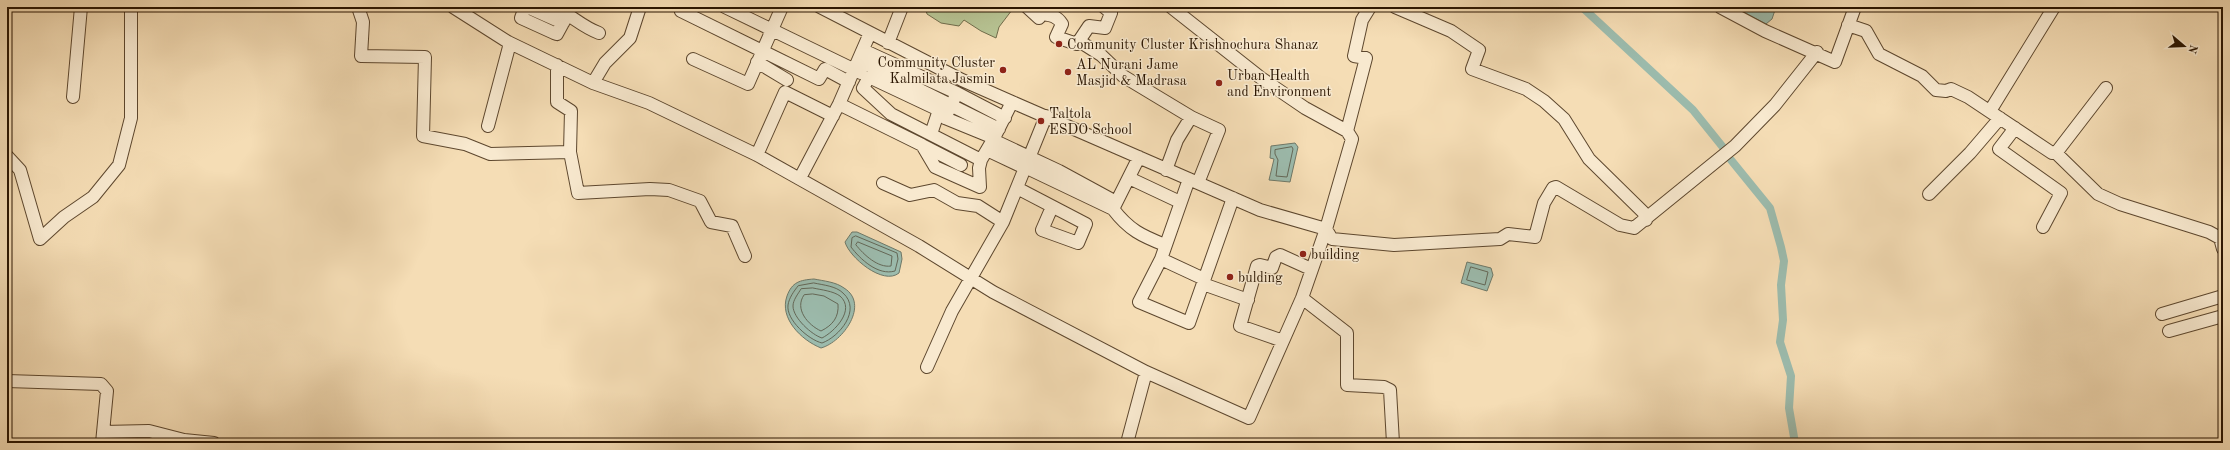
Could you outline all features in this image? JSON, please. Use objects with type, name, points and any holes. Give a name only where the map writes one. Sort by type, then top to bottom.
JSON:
[{"type":"street","points":[[73,97],[81,7]]},
{"type":"street","points":[[7,156],[20,170],[40,240],[64,217],[98,192],[119,165],[131,118],[131,7]]},
{"type":"street","points":[[358,7],[363,22],[361,56],[425,57],[423,136],[465,144],[490,154],[570,152]]},
{"type":"street","points":[[453,7],[510,43],[556,66],[593,83],[649,103],[756,155],[800,178],[919,246],[970,279],[1146,372],[1249,418],[1302,298],[1326,229],[1352,139],[1347,131],[1305,108],[1261,78],[1171,7]]},
{"type":"street","points":[[526,7],[521,18],[557,34],[569,15]]},
{"type":"street","points":[[554,7],[569,15],[584,27],[598,33]]},
{"type":"street","points":[[593,83],[605,63],[630,38],[640,7]]},
{"type":"street","points":[[682,7],[681,11],[759,57],[787,80]]},
{"type":"street","points":[[725,7],[771,28],[957,93],[1005,118]]},
{"type":"street","points":[[693,58],[751,86],[759,57],[771,28],[782,7]]},
{"type":"street","points":[[820,7],[962,80],[1260,210],[1326,229],[1332,239],[1394,244],[1500,239],[1508,234],[1535,237],[1544,203],[1553,188],[1556,187],[1620,225],[1634,228],[1646,220],[1735,146],[1775,105],[1817,52]]},
{"type":"street","points":[[888,42],[902,7]]},
{"type":"street","points":[[1027,7],[1039,18],[1042,14],[1053,15],[1062,24],[1056,37],[1077,44],[1088,26],[1105,28],[1111,13],[1104,7]]},
{"type":"street","points":[[1347,131],[1366,58],[1354,56],[1362,20],[1370,7]]},
{"type":"street","points":[[1395,7],[1451,31],[1479,50],[1472,69],[1526,89],[1544,100],[1564,119],[1589,159],[1643,212],[1646,220]]},
{"type":"street","points":[[1720,7],[1765,31],[1817,52],[1835,62],[1855,7]]},
{"type":"street","points":[[1930,194],[1970,153],[1995,115],[2054,7]]},
{"type":"street","points":[[1848,25],[1866,31],[1879,54],[1922,76],[1936,90],[1946,91],[1951,89],[1968,97],[2052,153],[2056,153],[2098,194],[2120,204],[2209,232],[2220,238],[2223,249]]},
{"type":"street","points":[[800,178],[839,104],[870,33]]},
{"type":"street","points":[[1080,41],[1101,55],[1123,76],[1191,117],[1219,130],[1193,181],[1180,202],[1161,259],[1139,302],[1189,323],[1233,198]]},
{"type":"street","points":[[488,126],[510,43]]},
{"type":"street","points":[[759,57],[818,79],[825,68],[849,82]]},
{"type":"street","points":[[859,60],[869,77],[944,109]]},
{"type":"street","points":[[859,60],[944,109],[991,144],[1026,164],[1115,205],[1122,221],[1138,234],[1166,245]]},
{"type":"street","points":[[556,66],[557,102],[571,111],[570,152],[578,193],[650,189],[669,190],[700,201],[711,222],[732,226],[745,256]]},
{"type":"street","points":[[869,77],[863,88],[890,114],[931,134],[991,144]]},
{"type":"street","points":[[2056,153],[2106,88]]},
{"type":"street","points":[[756,155],[785,92],[833,116]]},
{"type":"street","points":[[931,134],[944,109],[957,93]]},
{"type":"street","points":[[922,145],[935,167],[980,187],[981,175],[979,168],[1012,102]]},
{"type":"street","points":[[839,104],[961,165]]},
{"type":"street","points":[[927,367],[952,311],[1003,222],[1046,116]]},
{"type":"street","points":[[1166,170],[1177,140],[1191,117]]},
{"type":"street","points":[[2015,128],[1999,149],[2061,193],[2044,227]]},
{"type":"street","points":[[1115,205],[1139,157]]},
{"type":"street","points":[[1128,178],[1180,202]]},
{"type":"street","points":[[883,183],[910,195],[934,190],[957,203],[978,206],[1003,222]]},
{"type":"street","points":[[1017,188],[1052,207]]},
{"type":"street","points":[[1283,341],[1241,327],[1241,321],[1258,264],[1272,268],[1276,257],[1280,255],[1311,269]]},
{"type":"street","points":[[1161,259],[1204,282],[1248,300]]},
{"type":"street","points":[[2162,314],[2223,296]]},
{"type":"street","points":[[1302,298],[1347,333],[1347,385],[1384,388],[1390,390],[1393,443]]},
{"type":"street","points":[[2169,331],[2223,316]]},
{"type":"street","points":[[1127,443],[1146,372]]},
{"type":"street","points":[[7,381],[101,384],[107,391],[103,437],[149,431],[184,440],[214,443]]},
{"type":"green space","points":[[925,7],[1019,7],[1015,11],[1012,10],[999,27],[996,38],[981,31],[964,20],[959,26],[941,23],[927,14]]},
{"type":"water","points":[[1734,7],[1776,7],[1772,19],[1766,24]]},
{"type":"water","points":[[1295,143],[1298,147],[1290,182],[1269,180],[1274,159],[1270,158],[1271,146]]},
{"type":"water","points":[[852,232],[857,232],[901,252],[902,259],[899,273],[892,276],[884,276],[876,273],[860,262],[853,255],[845,242]]},
{"type":"water","points":[[1467,262],[1491,268],[1493,275],[1487,291],[1461,283]]},
{"type":"water","points":[[814,279],[841,286],[851,295],[854,303],[854,312],[845,331],[838,338],[821,348],[806,340],[799,334],[789,320],[785,304],[789,291],[794,285],[801,281]]},
{"type":"waterway","points":[[1582,7],[1693,110],[1726,151]]},
{"type":"waterway","points":[[1731,160],[1770,208],[1781,247],[1784,261],[1781,285],[1783,320],[1780,342],[1791,376],[1789,408],[1795,443]]},
{"type":"place","name":"Community Cluster Krishnochura Shanaz","points":[[1059,44]]},
{"type":"place","name":"Community Cluster Kalmilata Jasmin","points":[[1003,70]]},
{"type":"place","name":"AL Nurani Jame Masjid & Madrasa","points":[[1068,72]]},
{"type":"place","name":"Urban Health and Environment","points":[[1219,83]]},
{"type":"place","name":"Taltola ESDO School","points":[[1041,121]]},
{"type":"place","name":"building","points":[[1303,254]]},
{"type":"place","name":"bulding","points":[[1230,277]]}]
